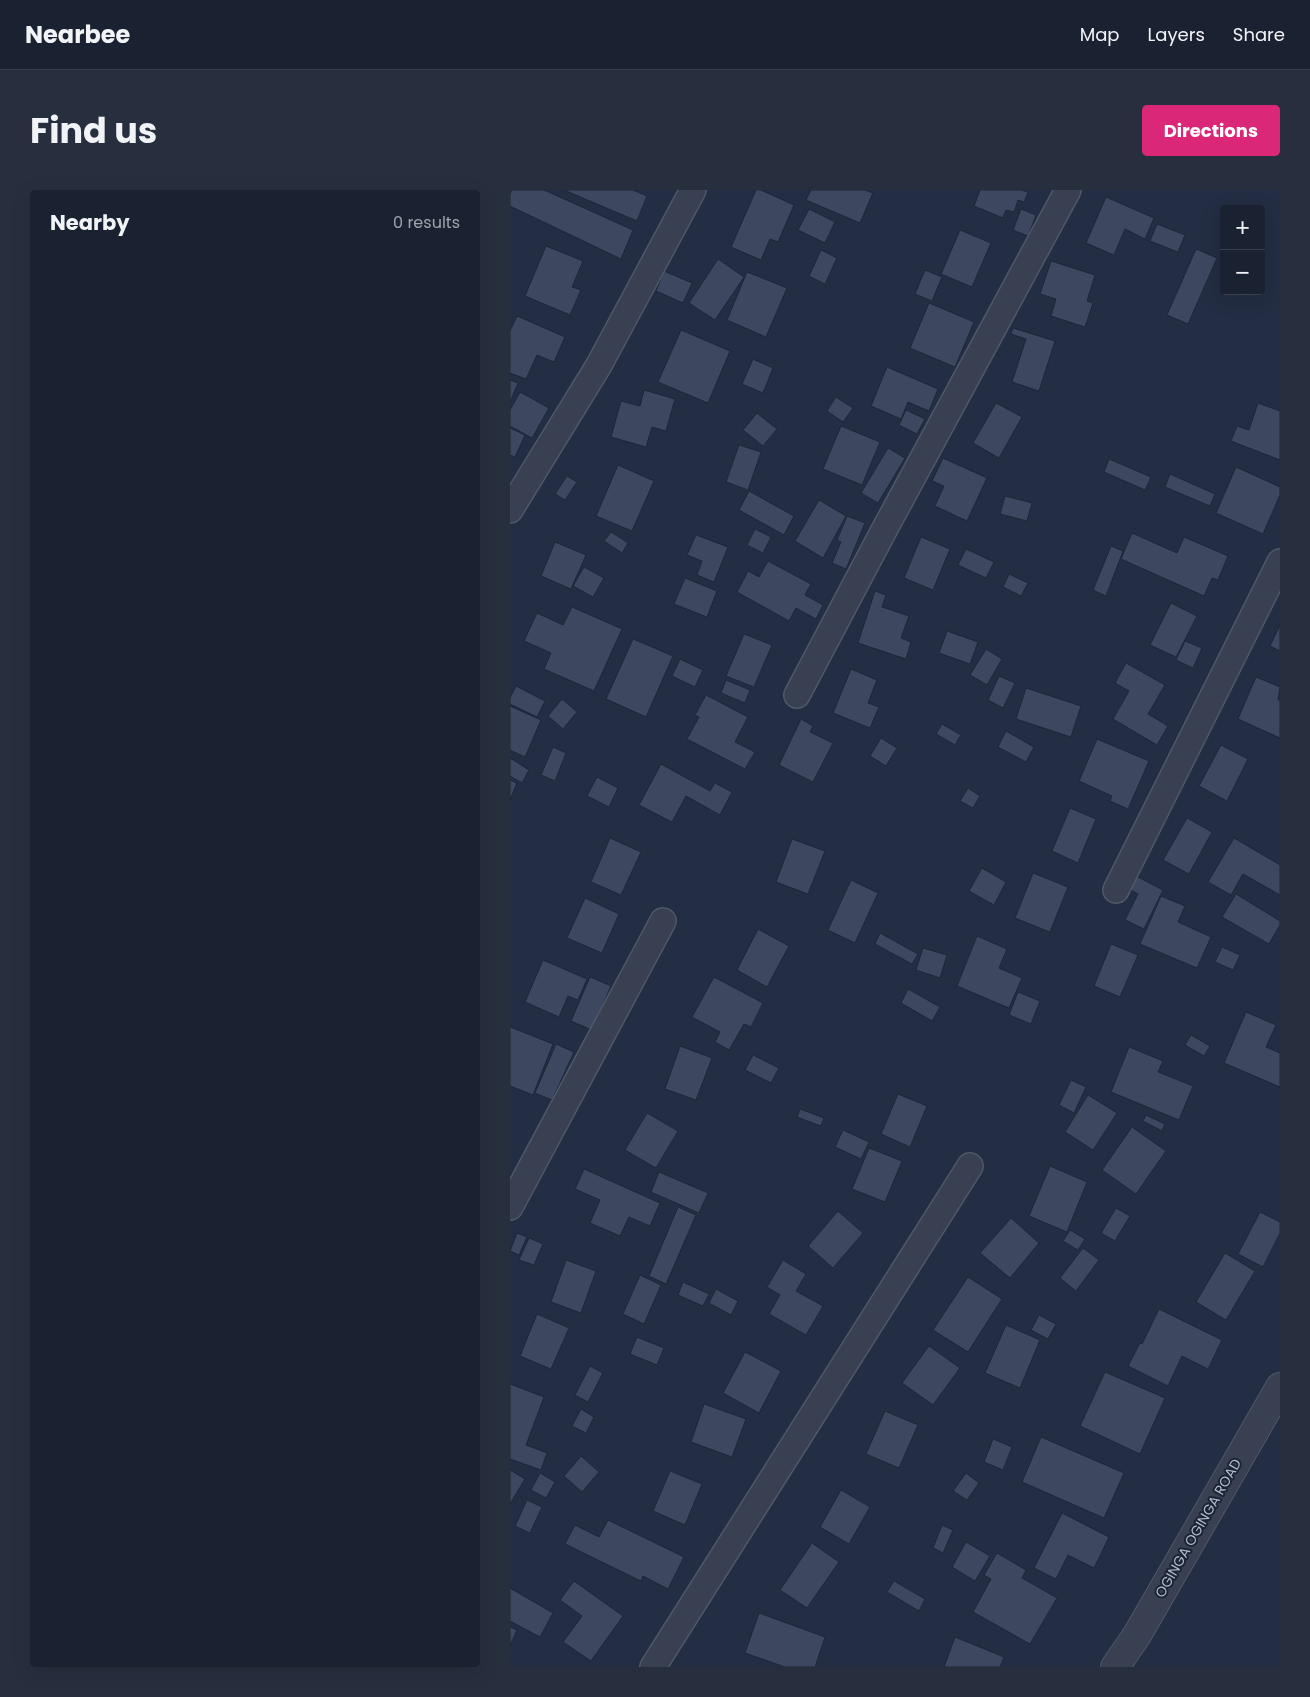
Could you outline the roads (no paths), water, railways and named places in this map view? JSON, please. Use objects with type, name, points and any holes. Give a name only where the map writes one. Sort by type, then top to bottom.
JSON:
[{"type":"street","points":[[510,510],[599,365],[693,190]]},
{"type":"street","points":[[797,695],[1068,190]]},
{"type":"street","points":[[1116,890],[1280,562]]},
{"type":"street","points":[[510,1207],[663,921]]},
{"type":"street","points":[[653,1667],[970,1166]]},
{"type":"street","name":"OGINGA OGINGA ROAD","points":[[1115,1667],[1136,1635],[1280,1387]]}]
